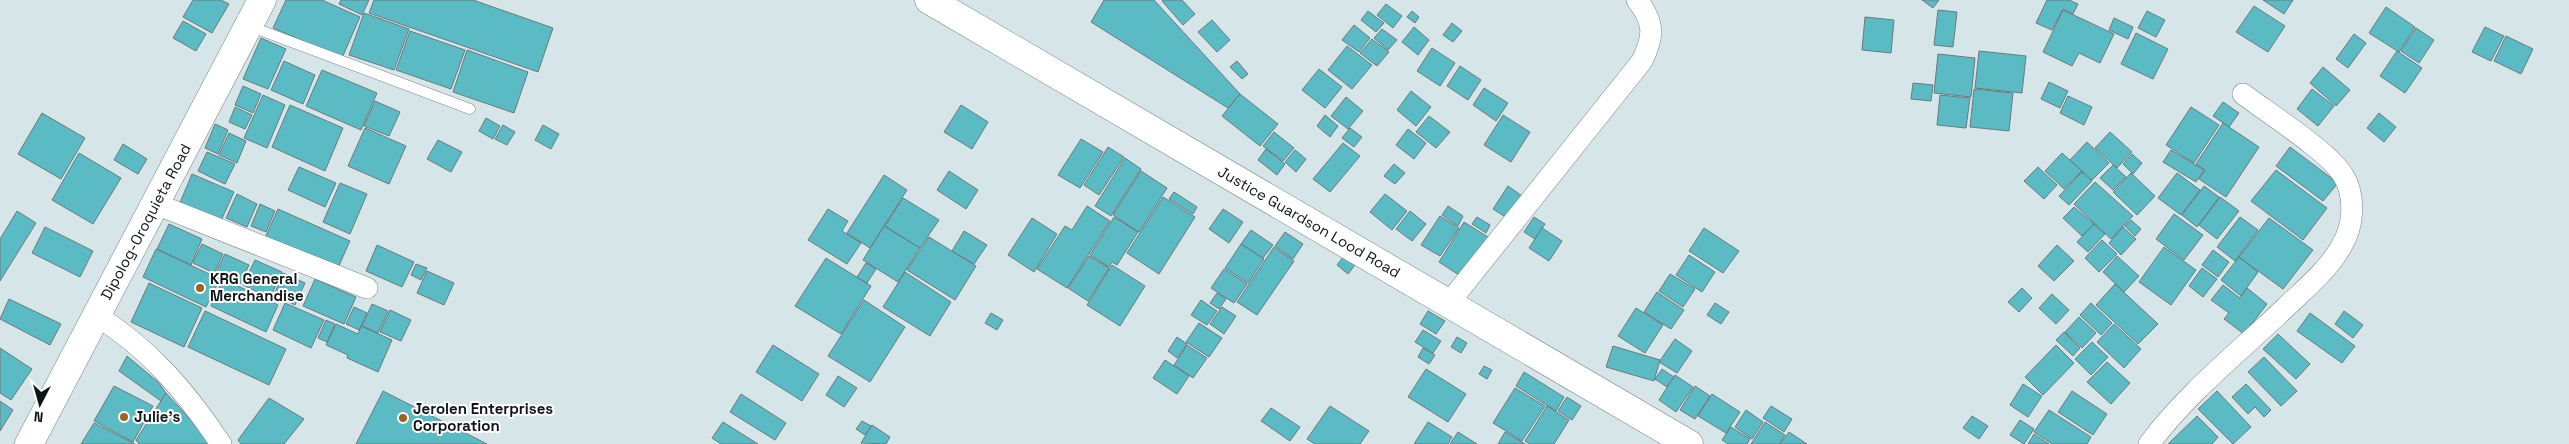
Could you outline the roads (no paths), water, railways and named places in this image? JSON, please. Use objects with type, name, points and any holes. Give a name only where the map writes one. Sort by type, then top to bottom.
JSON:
[{"type":"main road","name":"Dipolog-Oroquieta Road","points":[[29,444],[262,0]]},
{"type":"main road","name":"Justice Guardson Lood Road","points":[[929,0],[1689,444]]},
{"type":"street","points":[[1448,304],[1642,61],[1652,40],[1650,25],[1644,10],[1637,0]]},
{"type":"street","points":[[2149,444],[2162,426],[2194,393],[2320,274],[2342,247],[2350,227],[2352,210],[2350,191],[2342,174],[2317,150],[2243,94]]},
{"type":"street","points":[[156,204],[367,288]]},
{"type":"street","points":[[97,316],[126,333],[152,357],[178,385],[220,444]]},
{"type":"lane","points":[[249,26],[470,109]]},
{"type":"place","name":"KRG General Merchandise","points":[[200,288]]},
{"type":"place","name":"Julie's","points":[[124,417]]},
{"type":"place","name":"Jerolen Enterprises Corporation","points":[[403,418]]}]
